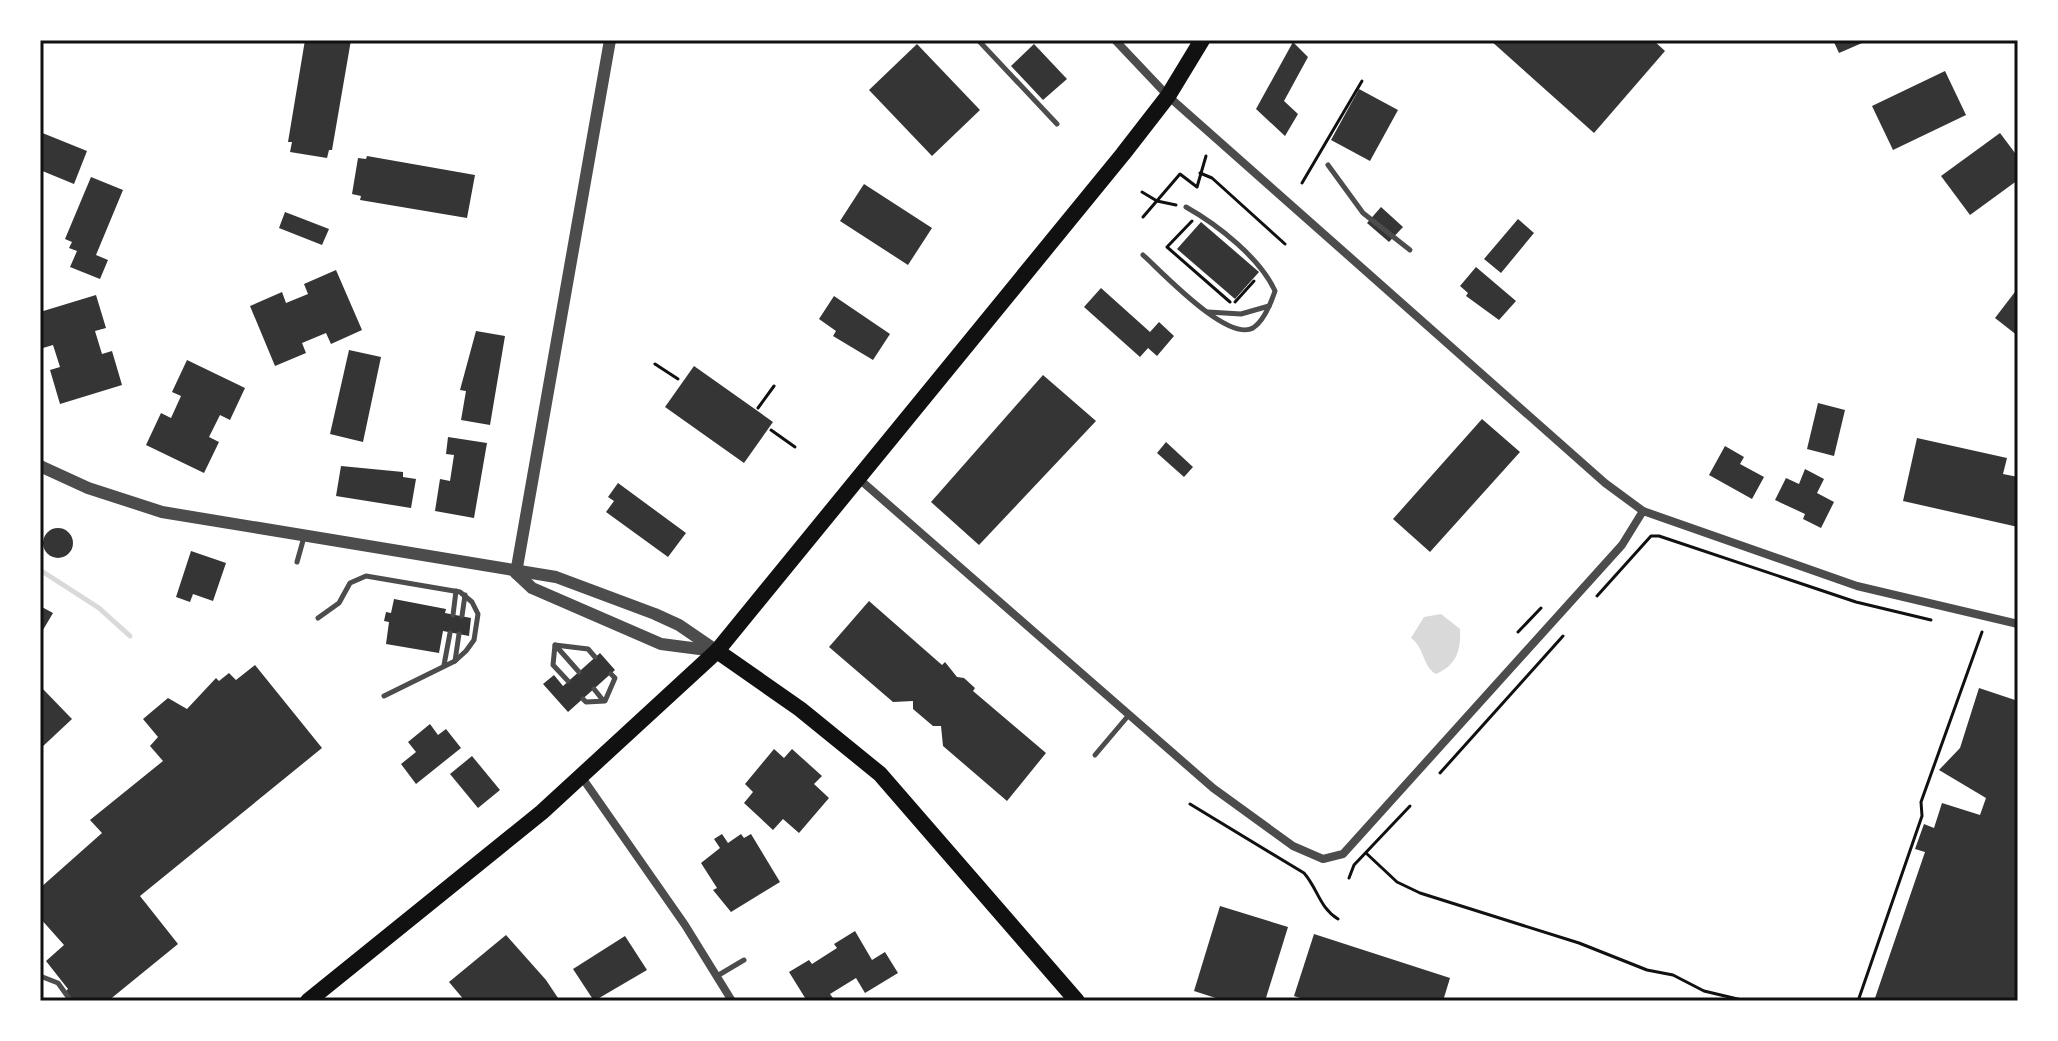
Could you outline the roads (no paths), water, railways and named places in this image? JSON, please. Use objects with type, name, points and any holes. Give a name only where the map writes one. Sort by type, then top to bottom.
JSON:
[{"type":"main road","points":[[308,1001],[581,776],[717,651],[1077,211],[1168,96],[1202,40]]},
{"type":"main road","points":[[717,651],[800,709],[880,774],[1077,1001]]},
{"type":"street","points":[[516,573],[610,40]]},
{"type":"street","points":[[1115,40],[1168,96],[1605,483],[1643,511],[1857,586],[2018,624]]},
{"type":"street","points":[[40,466],[88,488],[162,512],[516,573],[556,577],[614,597],[679,625],[717,651]]},
{"type":"street","points":[[858,477],[1213,788],[1293,846],[1323,859],[1343,854],[1622,545],[1643,511]]},
{"type":"street","points":[[516,573],[532,588],[661,644],[717,651]]},
{"type":"street","points":[[581,776],[656,882],[732,1001]]},
{"type":"lane","points":[[978,40],[1057,124]]},
{"type":"lane","points":[[1328,165],[1363,213],[1410,250]]},
{"type":"lane","points":[[1143,255],[1219,322],[1242,331],[1254,327],[1270,305],[1275,291],[1267,274],[1201,216],[1186,207]]},
{"type":"lane","points":[[1207,312],[1241,314],[1270,305]]},
{"type":"lane","points":[[297,562],[304,537]]},
{"type":"lane","points":[[318,618],[339,603],[350,583],[366,576],[465,594],[478,614],[474,640],[455,661],[384,696]]},
{"type":"lane","points":[[453,615],[456,591]]},
{"type":"lane","points":[[462,616],[465,594]]},
{"type":"lane","points":[[444,665],[450,633]]},
{"type":"lane","points":[[455,661],[459,634]]},
{"type":"lane","points":[[555,645],[588,649],[595,657]]},
{"type":"lane","points":[[555,645],[579,672]]},
{"type":"lane","points":[[555,645],[553,665],[568,681]]},
{"type":"lane","points":[[583,699],[586,702],[605,701],[615,678],[611,674]]},
{"type":"lane","points":[[594,689],[602,699]]},
{"type":"lane","points":[[1095,755],[1128,716]]},
{"type":"lane","points":[[717,976],[744,960]]},
{"type":"lane","points":[[40,976],[58,983],[71,1001]]},
{"type":"waterway","points":[[40,570],[99,608],[130,636]]}]
